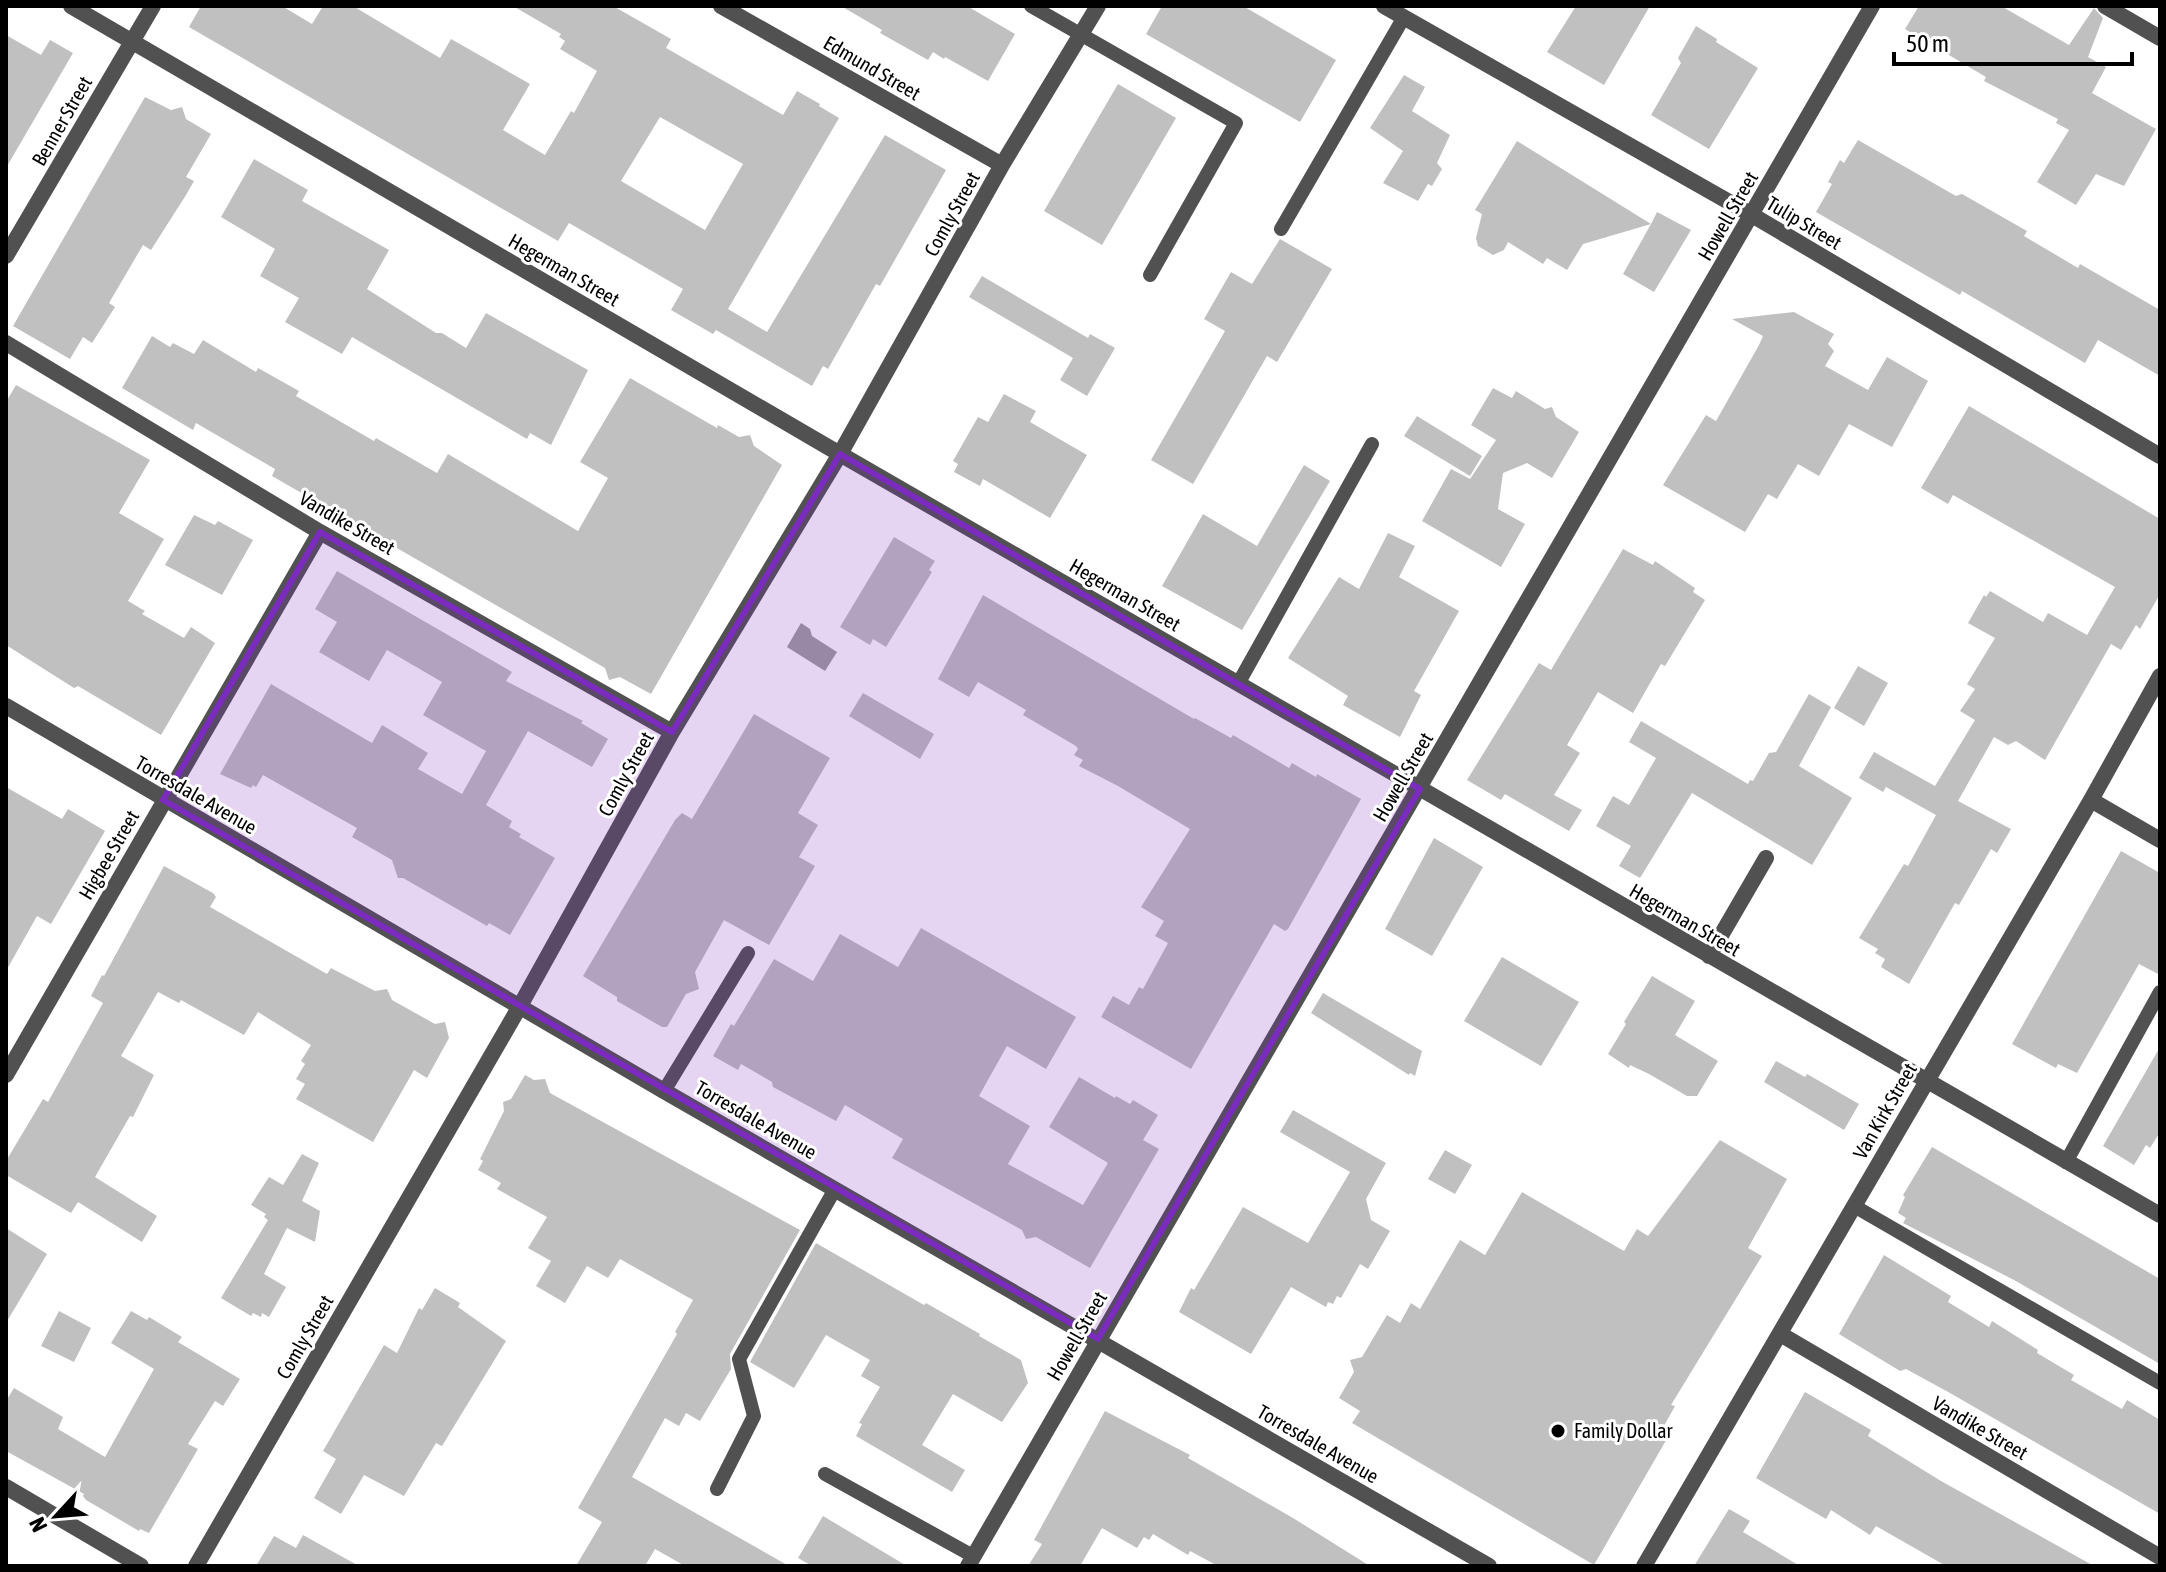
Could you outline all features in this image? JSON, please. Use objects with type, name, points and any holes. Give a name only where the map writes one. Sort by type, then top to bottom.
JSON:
[{"type":"street","name":"Hegerman Street","points":[[71,6],[1925,1082],[2160,1215]]},
{"type":"street","name":"Benner Street","points":[[6,256],[153,6]]},
{"type":"street","name":"Edmund Street","points":[[721,6],[1002,165]]},
{"type":"street","name":"Comly Street","points":[[196,1566],[520,1006],[672,732],[840,454],[1002,165],[1098,6]]},
{"type":"street","name":"Tulip Street","points":[[1384,6],[1752,215],[2160,456]]},
{"type":"street","name":"Howell Street","points":[[971,1561],[1872,6]]},
{"type":"street","points":[[2105,6],[2160,38]]},
{"type":"street","name":"Vandike Street","points":[[6,343],[320,532],[672,732]]},
{"type":"street","name":"Higbee Street","points":[[6,1075],[320,532]]},
{"type":"street","name":"Van Kirk Street","points":[[1644,1566],[2091,800],[2160,676]]},
{"type":"street","name":"Torresdale Avenue","points":[[6,706],[664,1091],[1489,1566]]},
{"type":"street","points":[[2091,800],[2160,840]]},
{"type":"street","points":[[1709,956],[1766,858]]},
{"type":"street","name":"Vandike Street","points":[[1780,1334],[2160,1557]]},
{"type":"street","points":[[6,1487],[141,1566]]},
{"type":"lane","points":[[1031,6],[1236,123],[1150,275]]},
{"type":"lane","points":[[1281,229],[1404,17]]},
{"type":"lane","points":[[1238,684],[1372,444]]},
{"type":"lane","points":[[664,1091],[748,953]]},
{"type":"lane","points":[[2066,1162],[2160,992]]},
{"type":"lane","points":[[717,1489],[754,1416],[739,1359],[835,1189]]},
{"type":"lane","points":[[1854,1206],[2160,1383]]},
{"type":"lane","points":[[825,1474],[971,1561]]},
{"type":"highlighted area","points":[[840,454],[1420,789],[1098,1339],[163,800],[320,532],[672,732]]},
{"type":"shaded area","points":[[801,623],[810,629],[812,636],[837,652],[825,671],[787,647]]},
{"type":"building","points":[[201,6],[282,6],[312,24],[323,6],[353,6],[440,58],[451,39],[530,84],[503,130],[545,155],[571,111],[574,113],[597,71],[560,49],[565,41],[559,37],[561,34],[513,6],[613,6],[671,39],[666,48],[783,115],[797,91],[839,118],[728,309],[767,332],[885,135],[946,170],[880,286],[876,284],[828,369],[823,366],[812,386],[716,330],[713,334],[671,310],[683,289],[569,223],[558,241],[189,27]],"holes":[[[660,117],[743,164],[705,230],[621,181]]]},
{"type":"building","points":[[841,6],[967,6],[1015,34],[988,81],[933,52],[928,60]]},
{"type":"building","points":[[1162,6],[1243,6],[1336,60],[1300,122],[1146,34]]},
{"type":"building","points":[[1576,6],[1650,6],[1604,85],[1547,52]]},
{"type":"building","points":[[1919,6],[2001,6],[2069,45],[2094,8],[2103,18],[2088,57],[2106,67],[2092,93],[2156,129],[2124,186],[2096,174],[2076,205],[2037,182],[2069,130],[2056,123],[2058,119],[1984,81],[1986,77],[1905,29]]},
{"type":"building","points":[[1696,26],[1758,68],[1709,149],[1651,115],[1681,63],[1678,58]]},
{"type":"building","points":[[6,35],[41,55],[50,40],[73,53],[6,168]]},
{"type":"building","points":[[1404,75],[1425,87],[1412,111],[1450,135],[1437,163],[1442,169],[1418,201],[1383,183],[1403,151],[1370,128]]},
{"type":"building","points":[[1118,84],[1176,118],[1102,245],[1044,211]]},
{"type":"building","points":[[145,97],[171,110],[182,107],[186,119],[211,134],[186,177],[194,181],[186,195],[151,250],[143,245],[109,303],[115,307],[92,343],[83,337],[70,359],[13,326]]},
{"type":"building","points":[[1858,140],[1956,196],[1962,194],[2027,231],[2024,236],[2078,268],[2080,264],[2160,310],[2160,376],[2098,340],[2085,363],[1962,291],[1960,295],[1816,212],[1832,184],[1828,182],[1840,160],[1844,163]]},
{"type":"building","points":[[1517,141],[1651,224],[1583,244],[1567,270],[1547,258],[1543,264],[1508,242],[1504,250],[1493,255],[1478,246],[1476,238],[1482,214],[1475,210]]},
{"type":"building","points":[[254,159],[308,190],[302,201],[389,250],[367,289],[436,333],[442,333],[466,348],[486,313],[588,370],[551,445],[530,433],[527,439],[352,337],[342,354],[285,322],[299,298],[260,276],[275,249],[221,217]]},
{"type":"building","points":[[1657,212],[1691,230],[1654,292],[1623,274]]},
{"type":"building","points":[[1280,239],[1332,269],[1277,362],[1267,356],[1193,484],[1151,460],[1225,331],[1204,319],[1231,272],[1252,284]]},
{"type":"building","points":[[982,276],[1088,338],[1090,334],[1115,348],[1087,396],[1060,380],[1073,358],[969,297]]},
{"type":"building","points":[[1794,312],[1834,334],[1828,344],[1834,351],[1825,366],[1868,390],[1887,357],[1928,381],[1892,447],[1849,424],[1819,476],[1798,464],[1777,499],[1768,494],[1745,532],[1663,485],[1706,415],[1716,421],[1763,336],[1732,319]]},
{"type":"building","points":[[152,336],[170,347],[173,343],[194,354],[203,340],[256,372],[258,368],[299,391],[296,396],[374,441],[376,438],[437,473],[448,454],[578,531],[608,478],[580,462],[630,378],[717,428],[718,425],[739,437],[750,435],[754,446],[782,465],[651,694],[620,677],[609,680],[605,668],[272,476],[275,469],[196,423],[193,430],[122,388]]},
{"type":"building","points":[[16,385],[150,460],[119,513],[164,539],[128,601],[145,611],[142,614],[184,638],[191,627],[215,643],[161,735],[78,686],[74,688],[6,645],[6,402]]},
{"type":"building","points":[[1493,388],[1512,398],[1516,391],[1545,409],[1552,407],[1556,417],[1579,432],[1552,478],[1527,463],[1503,473],[1498,509],[1525,524],[1501,567],[1422,521],[1451,469],[1470,479],[1496,440],[1471,425]]},
{"type":"building","points":[[1004,394],[1036,411],[1030,422],[1087,455],[1050,518],[983,479],[980,486],[954,472],[958,464],[953,461],[978,417],[988,422]]},
{"type":"building","points":[[1969,406],[2160,519],[2160,594],[2140,629],[2136,625],[2121,650],[2111,644],[2045,760],[2016,741],[2008,745],[1994,737],[1958,801],[2011,829],[1997,853],[1991,849],[1959,905],[1955,903],[1909,984],[1881,967],[1885,959],[1875,953],[1878,949],[1859,938],[1904,864],[1908,866],[1936,815],[1886,787],[1883,792],[1859,778],[1874,752],[1935,786],[1975,720],[1960,711],[1975,689],[1967,684],[1995,638],[1968,623],[1984,595],[1986,597],[1990,591],[2043,622],[2048,613],[2087,635],[2115,587],[1953,495],[1948,504],[1921,488]]},
{"type":"building","points":[[1417,416],[1482,456],[1470,476],[1404,436]]},
{"type":"building","points":[[1304,465],[1330,481],[1242,630],[1162,586],[1203,514],[1257,546]]},
{"type":"building","points":[[194,515],[215,525],[218,521],[253,540],[222,595],[165,565]]},
{"type":"building","points":[[1388,533],[1415,546],[1399,577],[1459,611],[1414,691],[1421,695],[1400,737],[1343,705],[1348,696],[1288,658],[1339,577],[1359,589]]},
{"type":"building","points":[[894,537],[935,561],[929,570],[932,572],[886,647],[873,639],[870,645],[840,627]]},
{"type":"building","points":[[1623,549],[1653,565],[1655,561],[1695,588],[1693,592],[1705,600],[1665,666],[1661,664],[1633,713],[1598,692],[1567,745],[1580,753],[1554,795],[1582,810],[1569,831],[1505,794],[1501,800],[1467,780],[1539,663],[1551,670]]},
{"type":"building","points":[[337,571],[512,672],[506,681],[583,721],[581,723],[608,739],[592,767],[528,731],[486,805],[512,821],[509,827],[521,834],[519,837],[555,858],[510,935],[489,923],[487,926],[398,878],[392,860],[352,837],[357,828],[263,775],[256,787],[253,785],[251,788],[220,774],[271,684],[372,743],[382,725],[428,753],[418,769],[462,794],[486,751],[423,715],[442,682],[387,650],[369,681],[319,652],[337,622],[315,609]]},
{"type":"building","points":[[983,595],[1194,719],[1231,738],[1233,735],[1289,768],[1292,763],[1316,777],[1317,774],[1361,799],[1288,929],[1285,931],[1274,924],[1191,1069],[1101,1017],[1113,996],[1129,1005],[1139,987],[1143,989],[1168,943],[1155,936],[1164,921],[1141,907],[1190,829],[1079,766],[1083,760],[1074,755],[1078,749],[1076,746],[1023,715],[1026,710],[978,682],[969,697],[938,679]]},
{"type":"building","points":[[1858,666],[1888,683],[1864,726],[1834,708]]},
{"type":"building","points":[[863,693],[934,734],[920,759],[849,716]]},
{"type":"building","points":[[1809,694],[1831,707],[1799,766],[1852,798],[1812,865],[1692,793],[1640,878],[1619,866],[1631,846],[1596,826],[1613,796],[1629,805],[1656,758],[1629,742],[1641,721],[1748,784],[1750,780],[1753,781],[1769,753],[1776,752]]},
{"type":"building","points":[[754,714],[830,758],[798,813],[818,825],[799,857],[815,866],[769,945],[724,920],[695,972],[699,989],[686,994],[667,1027],[662,1027],[617,1001],[617,997],[583,976],[675,820],[682,813],[692,819]]},
{"type":"building","points":[[6,787],[62,819],[68,809],[105,831],[51,924],[37,916],[6,971]]},
{"type":"building","points":[[1434,838],[1483,867],[1432,956],[1385,929]]},
{"type":"building","points":[[2121,851],[2160,873],[2160,975],[2139,964],[2077,1073],[2058,1064],[2056,1068],[2012,1044]]},
{"type":"building","points":[[164,866],[213,893],[216,897],[210,907],[327,974],[331,968],[375,991],[387,989],[392,1000],[435,1024],[445,1022],[449,1038],[427,1078],[414,1070],[373,1142],[296,1099],[305,1084],[296,1079],[305,1064],[301,1061],[311,1045],[258,1012],[244,1035],[181,1000],[179,1003],[158,992],[121,1056],[154,1075],[133,1117],[130,1116],[95,1177],[157,1216],[142,1242],[78,1202],[71,1213],[6,1175],[6,1161],[43,1099],[48,1102],[103,1003],[91,996]]},
{"type":"building","points":[[921,928],[1076,1017],[1046,1069],[1007,1046],[979,1096],[1030,1126],[1008,1164],[1083,1205],[1108,1163],[1049,1127],[1079,1077],[1115,1098],[1130,1104],[1133,1100],[1158,1115],[1143,1140],[1159,1149],[1090,1268],[1036,1237],[1026,1239],[1022,1230],[892,1158],[903,1139],[845,1105],[836,1121],[773,1087],[772,1082],[741,1064],[738,1070],[713,1056],[774,959],[813,981],[840,934],[898,967]]},
{"type":"building","points":[[1502,957],[1579,1002],[1541,1066],[1464,1021]]},
{"type":"building","points":[[1652,976],[1695,1001],[1675,1035],[1718,1061],[1697,1096],[1687,1096],[1649,1074],[1630,1065],[1629,1068],[1608,1054]]},
{"type":"building","points":[[1323,993],[1422,1051],[1415,1076],[1311,1013]]},
{"type":"building","points":[[2160,1047],[2160,1132],[2150,1148],[2146,1145],[2134,1165],[2103,1146]]},
{"type":"building","points":[[1776,1061],[1805,1077],[1807,1074],[1859,1104],[1844,1130],[1764,1082]]},
{"type":"building","points":[[525,1075],[534,1080],[545,1079],[550,1093],[800,1230],[730,1354],[731,1369],[700,1421],[686,1413],[679,1426],[665,1418],[632,1477],[789,1566],[685,1566],[655,1549],[645,1566],[576,1566],[602,1522],[578,1508],[677,1334],[675,1332],[693,1300],[620,1259],[608,1278],[587,1266],[565,1303],[536,1286],[551,1261],[528,1248],[547,1217],[497,1189],[501,1183],[478,1170],[483,1161],[480,1159],[504,1111],[503,1102],[511,1099]]},
{"type":"building","points":[[1293,1110],[1386,1163],[1366,1199],[1371,1220],[1390,1231],[1368,1269],[1360,1264],[1341,1298],[1337,1296],[1333,1304],[1328,1302],[1326,1307],[1291,1287],[1251,1354],[1179,1312],[1243,1207],[1308,1243],[1350,1172],[1280,1132]]},
{"type":"building","points":[[1720,1140],[1787,1179],[1748,1248],[1762,1256],[1671,1405],[1675,1406],[1664,1426],[1672,1430],[1594,1565],[1352,1423],[1360,1411],[1339,1398],[1354,1372],[1350,1360],[1362,1357],[1387,1315],[1400,1323],[1411,1303],[1420,1309],[1460,1240],[1485,1255],[1522,1192],[1624,1251],[1637,1229],[1648,1236]]},
{"type":"building","points":[[1932,1147],[2160,1279],[2160,1364],[2014,1280],[1903,1223],[1906,1218],[1898,1213],[1905,1197],[1903,1195]]},
{"type":"building","points":[[1445,1150],[1472,1165],[1455,1194],[1428,1179]]},
{"type":"building","points":[[302,1154],[319,1163],[302,1201],[320,1211],[315,1242],[287,1228],[264,1274],[286,1287],[269,1317],[262,1313],[261,1317],[253,1313],[251,1316],[221,1298],[268,1220],[264,1217],[266,1214],[251,1205],[269,1177],[283,1185]]},
{"type":"building","points":[[6,1228],[47,1254],[6,1323]]},
{"type":"building","points":[[816,1243],[924,1305],[926,1303],[1021,1360],[1028,1383],[1002,1422],[953,1394],[922,1445],[965,1470],[952,1492],[856,1436],[862,1424],[859,1423],[880,1387],[861,1376],[870,1360],[826,1335],[794,1388],[750,1362]]},
{"type":"building","points":[[1884,1255],[1951,1296],[1948,1302],[1989,1327],[1992,1321],[2038,1350],[2037,1353],[2074,1375],[2071,1380],[2122,1409],[2127,1400],[2160,1420],[2160,1514],[1950,1393],[1906,1369],[1900,1371],[1839,1334]]},
{"type":"building","points":[[435,1288],[460,1303],[458,1307],[506,1341],[442,1446],[436,1443],[404,1496],[364,1475],[341,1514],[314,1498],[336,1459],[323,1451],[384,1345],[397,1353],[419,1308],[422,1310]]},
{"type":"building","points":[[59,1311],[91,1328],[74,1362],[41,1346]]},
{"type":"building","points":[[131,1311],[147,1320],[149,1317],[182,1337],[178,1342],[240,1379],[223,1406],[215,1401],[188,1444],[198,1449],[149,1533],[139,1531],[86,1500],[84,1494],[6,1451],[6,1401],[14,1388],[63,1417],[58,1429],[105,1457],[154,1369],[111,1343]]},
{"type":"building","points":[[1805,1392],[1871,1430],[1868,1436],[1941,1481],[2094,1566],[1946,1566],[1876,1526],[1870,1535],[1831,1510],[1826,1519],[1756,1478]]},
{"type":"building","points":[[1105,1411],[1190,1455],[1188,1458],[1370,1566],[1218,1566],[1190,1551],[1188,1555],[1153,1534],[1149,1540],[1144,1537],[1137,1548],[1102,1528],[1080,1566],[1028,1566],[1042,1544],[1034,1540]]},
{"type":"building","points":[[1729,1509],[1750,1521],[1743,1532],[1800,1566],[1694,1566]]},
{"type":"building","points":[[823,1516],[907,1566],[812,1566],[798,1558]]},
{"type":"building","points":[[303,1535],[359,1566],[256,1566],[274,1536],[296,1548]]},
{"type":"place","name":"Family Dollar","points":[[1558,1431]]}]
